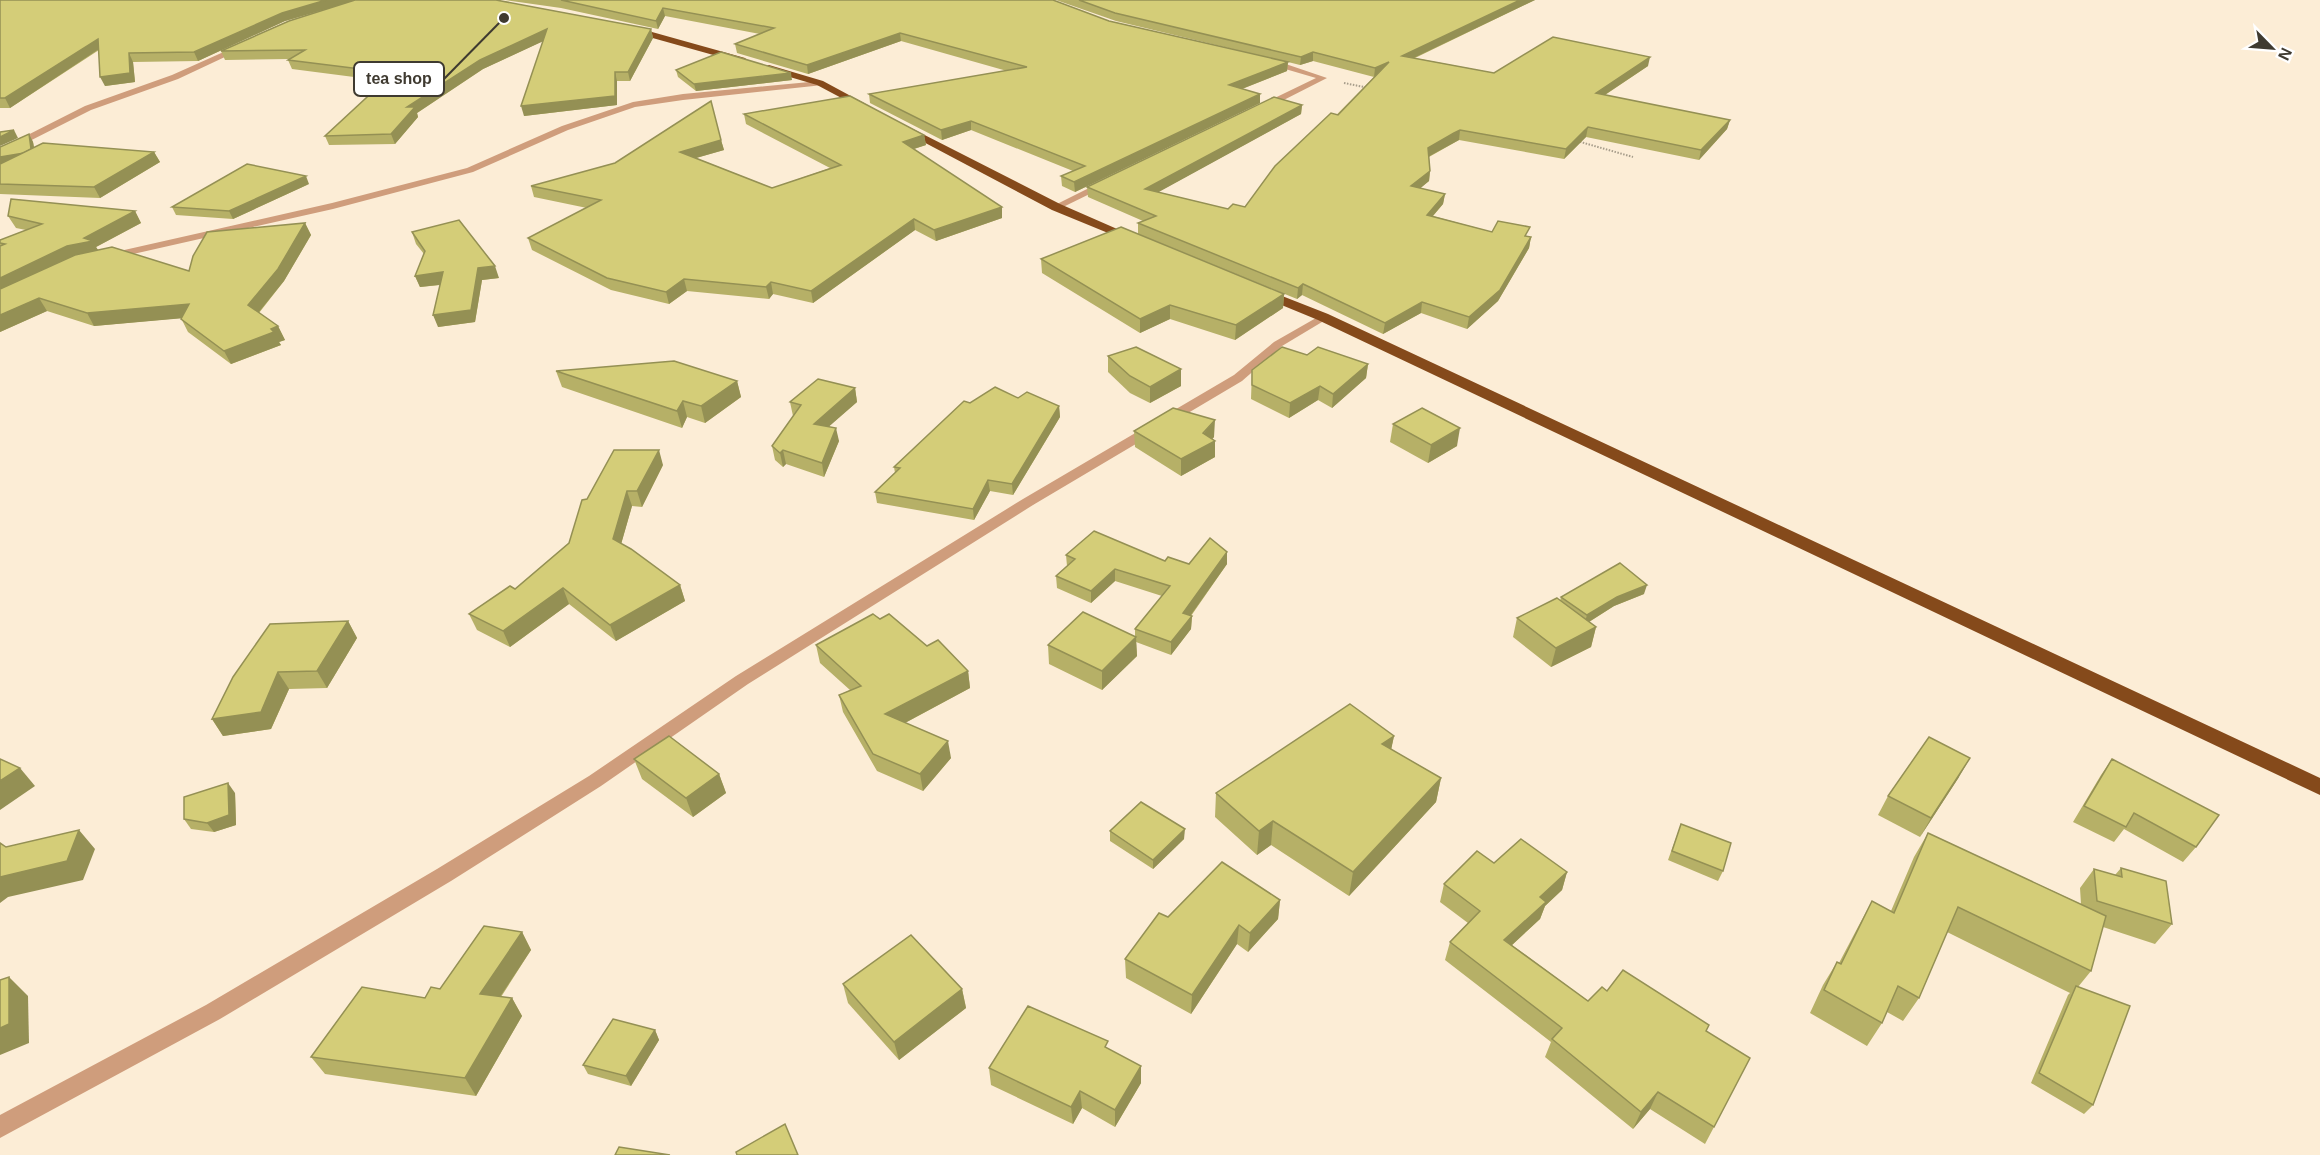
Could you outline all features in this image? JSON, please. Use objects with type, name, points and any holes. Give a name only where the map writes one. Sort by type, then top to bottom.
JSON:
[{"type":"highway","points":[[616,25],[650,32],[820,83],[1056,207],[1152,247]]},
{"type":"highway","points":[[1248,286],[1323,317],[2320,788]]},
{"type":"street","points":[[0,153],[88,108],[175,77],[246,45]]},
{"type":"street","points":[[1260,60],[1323,78]]},
{"type":"street","points":[[1248,114],[1323,78]]},
{"type":"street","points":[[102,258],[333,206],[470,170],[565,128],[633,105],[683,97],[820,83]]},
{"type":"street","points":[[1056,207],[1109,181]]},
{"type":"street","points":[[0,1127],[213,1012],[444,875],[595,781],[742,680],[1028,502],[1238,378],[1278,344],[1323,317]]},
{"type":"path","points":[[1323,78],[1369,88]]},
{"type":"path","points":[[1576,141],[1633,157]]},
{"type":"building","points":[[0,0],[326,0],[282,13],[194,52],[129,53],[130,73],[100,77],[98,39],[5,98],[0,98]]},
{"type":"building","points":[[355,0],[496,0],[651,29],[628,72],[615,72],[615,96],[521,106],[547,29],[480,60],[407,107],[415,107],[391,134],[325,136],[393,73],[288,60],[305,50],[221,51],[289,21]]},
{"type":"building","points":[[561,0],[1053,0],[1109,21],[1288,62],[1229,85],[1260,94],[1074,182],[1061,176],[1085,166],[971,121],[941,130],[869,94],[1027,67],[900,33],[807,65],[735,44],[774,28],[663,8],[656,21]]},
{"type":"building","points":[[1079,0],[1520,0],[1402,56],[1494,73],[1553,37],[1650,57],[1596,93],[1730,120],[1701,150],[1588,127],[1566,149],[1460,130],[1428,148],[1430,171],[1411,186],[1445,194],[1427,215],[1492,232],[1498,221],[1530,227],[1525,236],[1531,237],[1500,290],[1469,317],[1422,302],[1385,323],[1303,284],[1298,288],[1138,223],[1156,216],[1087,187],[1274,97],[1302,105],[1145,189],[1228,209],[1233,204],[1245,207],[1275,166],[1331,113],[1338,115],[1389,62],[1375,68],[1313,52],[1301,57],[1115,13]]},
{"type":"building","points":[[721,52],[791,73],[694,84],[676,70]]},
{"type":"building","points":[[850,96],[924,135],[903,142],[1002,207],[934,230],[914,219],[811,291],[771,282],[766,287],[684,279],[666,292],[607,278],[528,238],[601,200],[531,186],[615,163],[711,101],[721,140],[680,152],[772,188],[841,165],[744,114]]},
{"type":"building","points":[[14,130],[0,137],[0,132]]},
{"type":"building","points":[[29,134],[31,149],[24,153],[0,157],[0,147]]},
{"type":"building","points":[[43,143],[154,152],[94,187],[0,184],[0,164]]},
{"type":"building","points":[[247,164],[306,176],[229,211],[172,207]]},
{"type":"building","points":[[11,199],[135,211],[84,238],[93,241],[67,246],[0,278],[0,246],[5,244],[0,243],[0,240],[42,224],[8,216]]},
{"type":"building","points":[[459,220],[495,266],[478,268],[471,310],[433,315],[443,272],[415,276],[425,251],[412,232]]},
{"type":"building","points":[[305,223],[278,269],[248,305],[278,326],[271,329],[274,332],[224,351],[181,319],[189,304],[87,313],[39,298],[0,315],[0,289],[75,255],[112,247],[189,271],[193,256],[207,232]]},
{"type":"building","points":[[1121,227],[1284,294],[1236,325],[1170,305],[1140,319],[1041,259]]},
{"type":"building","points":[[1136,347],[1181,369],[1150,387],[1130,376],[1108,356]]},
{"type":"building","points":[[1282,347],[1307,355],[1318,347],[1368,364],[1333,394],[1320,386],[1290,403],[1252,385],[1252,370]]},
{"type":"building","points":[[674,361],[737,381],[701,406],[683,401],[677,411],[556,371]]},
{"type":"building","points":[[818,379],[855,388],[814,424],[836,428],[822,463],[783,450],[780,453],[772,446],[801,405],[790,402]]},
{"type":"building","points":[[995,387],[1018,398],[1027,392],[1059,406],[1012,484],[988,480],[973,509],[875,492],[900,468],[894,467],[964,401],[970,403]]},
{"type":"building","points":[[1173,408],[1215,420],[1203,433],[1215,441],[1181,459],[1134,431]]},
{"type":"building","points":[[1422,408],[1460,428],[1431,445],[1393,424]]},
{"type":"building","points":[[614,450],[659,450],[637,491],[627,491],[613,539],[631,549],[680,585],[610,625],[563,588],[503,631],[469,614],[510,586],[515,589],[569,543],[582,500],[587,499]]},
{"type":"building","points":[[1094,531],[1165,561],[1168,557],[1189,564],[1210,538],[1227,552],[1183,613],[1192,616],[1171,642],[1135,629],[1170,586],[1115,569],[1091,591],[1056,576],[1075,559],[1066,555]]},
{"type":"building","points":[[1620,563],[1647,585],[1617,597],[1587,615],[1561,597]]},
{"type":"building","points":[[1557,598],[1596,627],[1556,648],[1517,618]]},
{"type":"building","points":[[1083,612],[1136,637],[1102,671],[1048,645]]},
{"type":"building","points":[[873,614],[880,619],[889,614],[927,646],[938,640],[968,671],[885,714],[948,741],[920,774],[873,754],[839,695],[861,686],[816,645]]},
{"type":"building","points":[[348,621],[317,671],[278,672],[261,712],[212,719],[233,677],[270,624]]},
{"type":"building","points":[[1350,704],[1394,736],[1382,744],[1441,778],[1353,872],[1273,821],[1259,831],[1216,793]]},
{"type":"building","points":[[669,736],[719,774],[686,798],[634,759]]},
{"type":"building","points":[[1929,737],[1970,758],[1931,818],[1888,796]]},
{"type":"building","points":[[0,759],[20,768],[0,781]]},
{"type":"building","points":[[2112,759],[2219,815],[2196,847],[2134,813],[2126,827],[2084,806]]},
{"type":"building","points":[[228,783],[229,815],[207,823],[184,819],[184,797]]},
{"type":"building","points":[[1141,802],[1185,829],[1153,860],[1110,831]]},
{"type":"building","points":[[1681,824],[1731,843],[1723,871],[1672,851]]},
{"type":"building","points":[[79,830],[67,861],[0,877],[0,843],[6,847]]},
{"type":"building","points":[[1928,833],[2106,916],[2091,971],[1958,907],[1919,998],[1898,986],[1882,1023],[1824,990],[1837,962],[1841,964],[1872,901],[1894,913]]},
{"type":"building","points":[[1521,839],[1567,872],[1540,897],[1546,902],[1504,940],[1588,1001],[1602,987],[1607,991],[1623,970],[1709,1025],[1706,1031],[1750,1058],[1714,1127],[1658,1092],[1641,1112],[1552,1039],[1562,1028],[1450,942],[1480,911],[1444,884],[1477,851],[1494,863]]},
{"type":"building","points":[[1222,862],[1280,900],[1250,933],[1239,925],[1192,995],[1125,959],[1159,913],[1168,917]]},
{"type":"building","points":[[2121,868],[2166,881],[2172,924],[2097,901],[2094,869],[2122,877]]},
{"type":"building","points":[[484,926],[522,932],[480,994],[512,998],[465,1078],[311,1057],[362,987],[425,998],[431,987],[440,989]]},
{"type":"building","points":[[911,935],[962,989],[894,1042],[843,984]]},
{"type":"building","points":[[9,977],[9,1024],[0,1028],[0,980]]},
{"type":"building","points":[[2076,986],[2130,1006],[2093,1105],[2039,1073]]},
{"type":"building","points":[[1028,1006],[1108,1041],[1105,1047],[1141,1066],[1115,1110],[1080,1091],[1071,1107],[989,1068]]},
{"type":"building","points":[[613,1019],[655,1030],[626,1076],[583,1065]]},
{"type":"building","points":[[785,1124],[798,1155],[737,1155],[736,1152]]},
{"type":"building","points":[[619,1147],[670,1155],[615,1155]]},
{"type":"place","name":"tea shop","points":[[504,18]]}]
